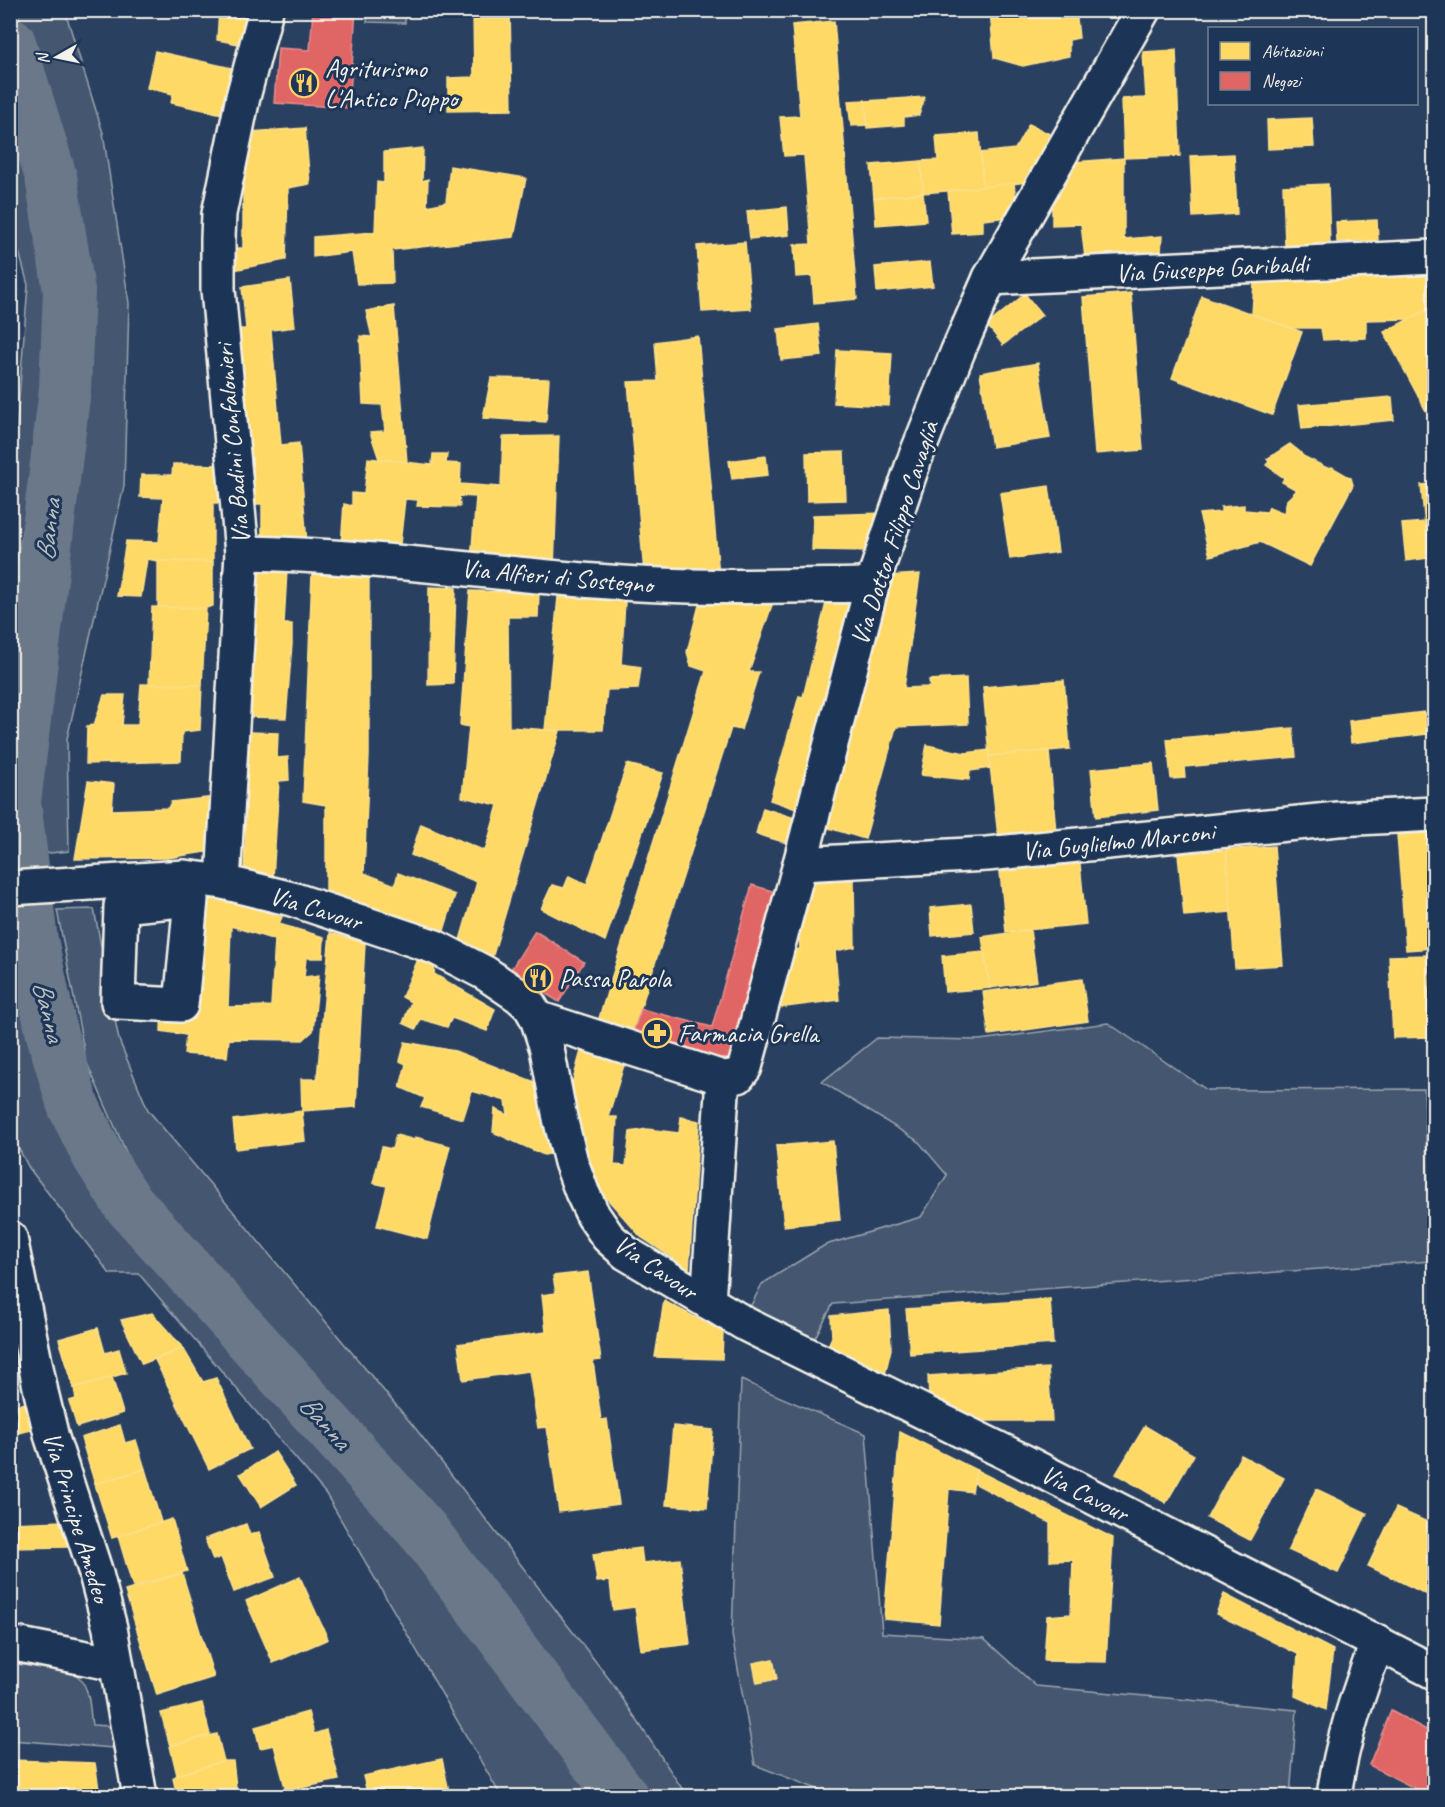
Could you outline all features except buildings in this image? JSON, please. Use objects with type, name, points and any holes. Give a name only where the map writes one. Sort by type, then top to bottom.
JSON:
[{"type":"street","name":"Via Badini Confalonieri","points":[[223,882],[242,553],[218,289],[219,214],[243,97],[266,10]]},
{"type":"street","name":"Via Dottor Filippo Cavaglià","points":[[723,1078],[738,1076],[745,1067],[872,585],[914,461],[990,278],[1143,10]]},
{"type":"street","name":"Via Giuseppe Garibaldi","points":[[990,278],[1434,257]]},
{"type":"street","name":"Via Alfieri di Sostegno","points":[[242,553],[307,554],[611,583],[737,587],[872,585]]},
{"type":"street","name":"Via Guglielmo Marconi","points":[[800,864],[987,854],[1338,819],[1434,814]]},
{"type":"street","name":"Via Cavour","points":[[10,888],[185,876],[223,882],[292,900],[435,947],[485,973],[519,996],[530,1006],[537,1018],[547,1049],[571,1162],[582,1192],[593,1215],[609,1237],[626,1253],[747,1325],[1019,1459],[1434,1672]]},
{"type":"street","points":[[537,1018],[723,1078],[708,1302]]},
{"type":"street","name":"Via Principe Amedeo","points":[[10,1238],[41,1392],[56,1448],[95,1570],[116,1664],[140,1797]]},
{"type":"street","points":[[1334,1797],[1344,1743],[1358,1692],[1378,1642]]},
{"type":"street","points":[[10,1643],[116,1664]]},
{"type":"shaded area","points":[[17,11],[65,11],[103,133],[129,303],[124,486],[67,739],[69,851],[40,854],[28,786],[41,645],[85,386],[73,190]]},
{"type":"shaded area","points":[[368,11],[405,11],[405,23],[367,22]]},
{"type":"shaded area","points":[[11,111],[46,246],[40,424],[11,598],[11,498],[28,285],[11,222]]},
{"type":"shaded area","points":[[94,909],[119,1040],[148,1110],[416,1429],[613,1684],[687,1796],[638,1796],[526,1638],[405,1494],[229,1297],[137,1177],[86,1061],[57,910]]},
{"type":"shaded area","points":[[10,914],[64,1144],[84,1174],[163,1254],[374,1496],[605,1796],[501,1796],[326,1494],[139,1274],[110,1274],[29,1168],[18,1147],[11,1122]]},
{"type":"shaded area","points":[[1108,1023],[1207,1090],[1424,1089],[1431,1261],[833,1304],[811,1345],[747,1313],[762,1284],[825,1245],[921,1217],[947,1175],[918,1141],[822,1082],[877,1038],[979,1040]]},
{"type":"shaded area","points":[[741,1380],[866,1434],[882,1633],[984,1639],[1036,1686],[1297,1710],[1290,1796],[835,1796],[755,1765],[732,1635]]},
{"type":"shaded area","points":[[10,1663],[74,1673],[84,1684],[92,1725],[109,1726],[113,1748],[11,1740]]},
{"type":"waterway","name":"Banna","points":[[10,43],[51,177],[69,291],[65,389],[15,802],[32,940],[52,1034],[73,1105],[98,1156],[127,1202],[424,1532],[622,1796]]},
{"type":"place","name":"Agriturismo L'Antico Pioppo","points":[[304,83]]},
{"type":"place","name":"Passa Parola","points":[[538,978]]},
{"type":"place","name":"Farmacia Grella","points":[[657,1033]]}]
